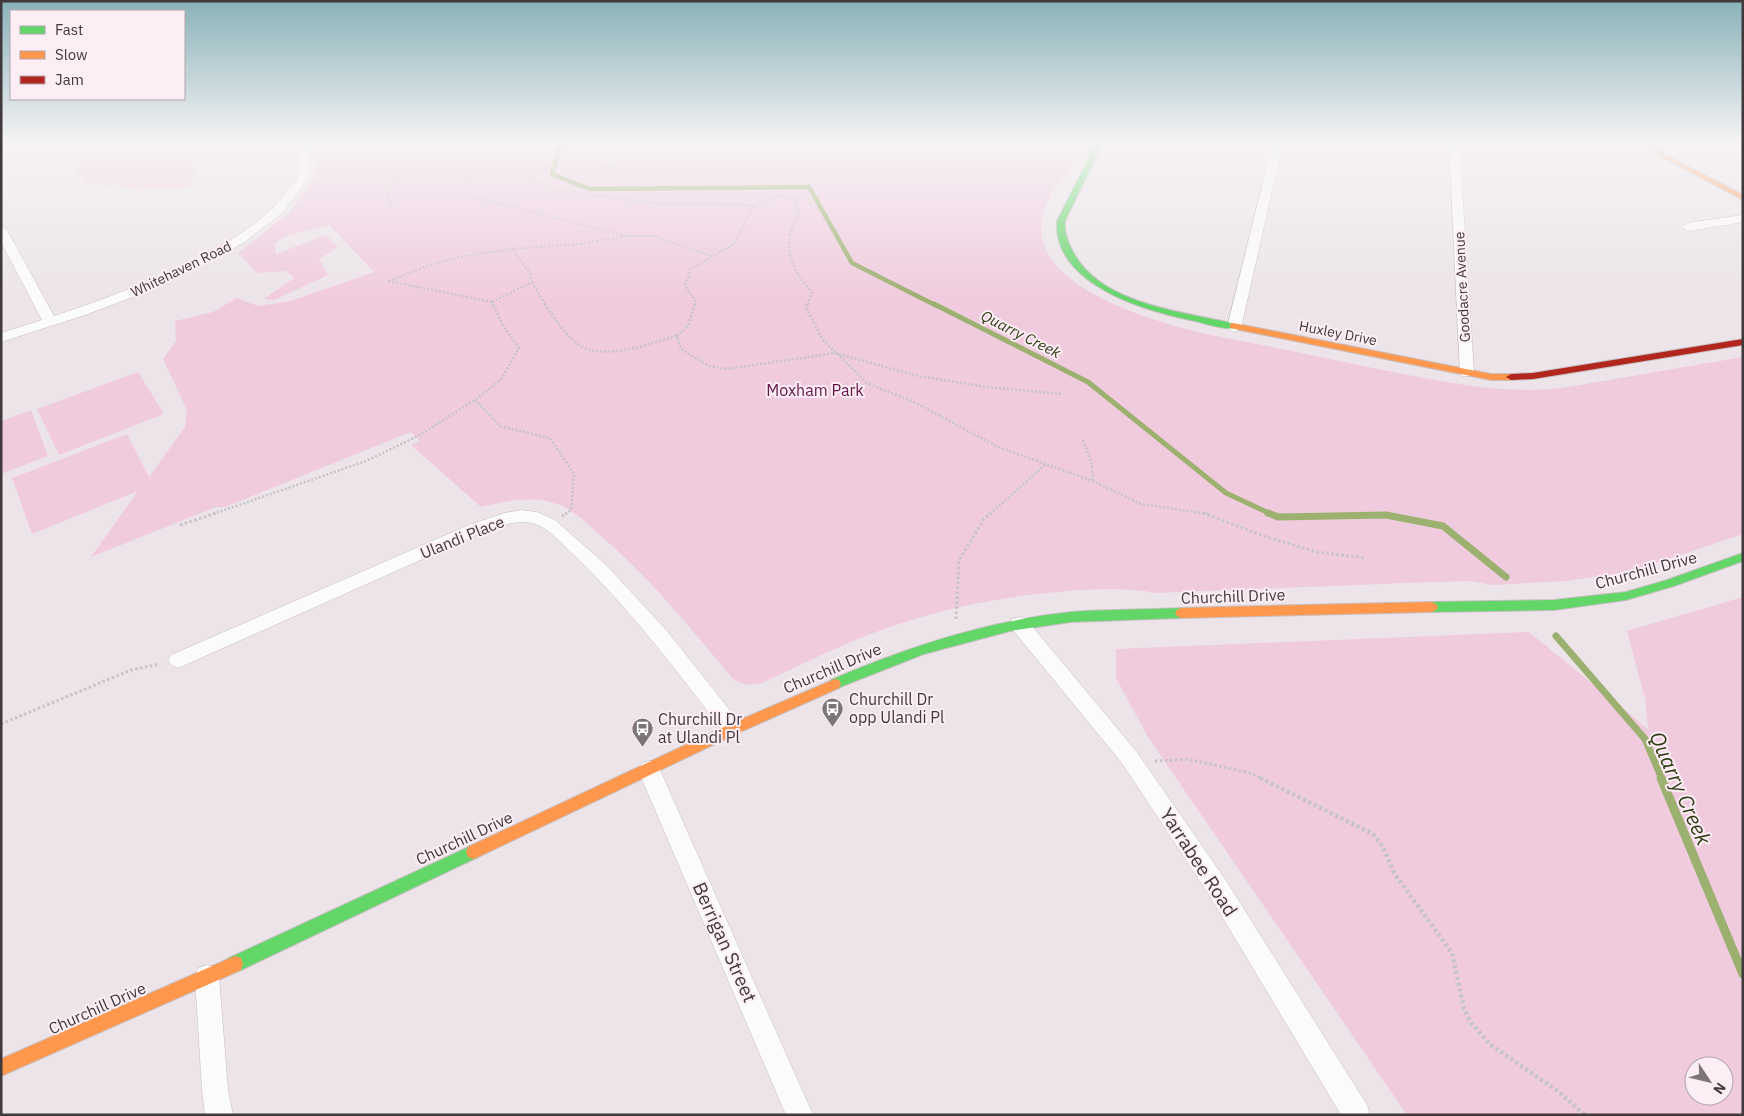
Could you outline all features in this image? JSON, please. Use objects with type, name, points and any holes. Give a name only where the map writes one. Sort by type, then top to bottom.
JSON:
[{"type":"main road","name":"Huxley Drive","points":[[1073,194],[1061,218],[1060,232],[1064,247],[1072,260],[1090,277],[1111,290],[1141,304],[1172,314],[1234,328],[1491,377],[1533,376],[1743,342]]},
{"type":"main road","name":"Churchill Drive","points":[[1,1068],[207,977],[733,729],[863,671],[974,633],[1071,617],[1554,605],[1626,596],[1743,558]]},
{"type":"street","name":"Whitehaven Road","points":[[1,338],[104,305],[194,266],[245,236],[278,210],[291,194]]},
{"type":"street","points":[[1234,328],[1266,194]]},
{"type":"street","name":"Goodacre Avenue","points":[[1457,194],[1467,373]]},
{"type":"street","points":[[1688,227],[1743,218]]},
{"type":"street","points":[[1,230],[50,322]]},
{"type":"street","name":"Ulandi Place","points":[[178,660],[497,521],[518,516],[535,518],[550,523],[606,574],[647,619],[733,729]]},
{"type":"street","name":"Yarrabee Road","points":[[1020,624],[1129,757],[1218,887],[1357,1115]]},
{"type":"street","name":"Berrigan Street","points":[[649,770],[800,1115]]},
{"type":"street","points":[[207,977],[215,1090],[219,1115]]},
{"type":"path","points":[[388,194],[392,208]]},
{"type":"path","points":[[472,194],[473,197],[522,212],[549,215],[626,236]]},
{"type":"path","points":[[564,194],[607,196],[631,201],[697,207],[754,205],[781,196],[794,199],[799,214],[789,229],[787,248],[798,276],[812,293],[806,308],[823,340],[867,383],[916,402],[998,446],[1045,466],[1093,481],[1141,504],[1207,514],[1264,536],[1317,552],[1366,558]]},
{"type":"path","points":[[512,249],[530,273],[532,282],[557,324],[589,350],[621,351],[677,336],[688,326],[696,302],[685,286],[691,269],[734,244],[754,205]]},
{"type":"path","points":[[532,282],[492,302],[388,282],[427,266],[464,256],[512,249],[579,244],[626,236],[654,236],[711,256]]},
{"type":"path","points":[[180,525],[366,462],[418,436],[474,400],[501,380],[519,348],[503,326],[492,302]]},
{"type":"path","points":[[677,336],[681,349],[708,366],[726,370],[835,353],[918,376],[987,387],[1061,394]]},
{"type":"path","points":[[474,400],[500,426],[550,438],[574,474],[571,510],[550,523]]},
{"type":"path","points":[[1083,440],[1092,464],[1093,481]]},
{"type":"path","points":[[955,639],[959,560],[984,519],[1045,466]]},
{"type":"path","points":[[1,724],[131,670],[178,660]]},
{"type":"path","points":[[1129,757],[1155,761],[1187,759],[1250,773],[1312,802],[1373,834],[1383,847],[1394,873],[1452,954],[1464,1009],[1471,1023],[1491,1045],[1559,1092],[1584,1115]]},
{"type":"green space","name":"Moxham Park","points":[[302,194],[1052,194],[1041,223],[1045,247],[1058,267],[1078,284],[1103,299],[1159,321],[1206,334],[1423,378],[1469,386],[1515,390],[1562,388],[1743,357],[1743,534],[1622,573],[1567,581],[1493,585],[1470,581],[1156,593],[1119,589],[1095,589],[1015,597],[971,605],[908,621],[839,647],[762,683],[750,685],[732,678],[636,568],[574,513],[548,501],[529,499],[481,507],[411,445],[420,441],[411,432],[225,507],[216,507],[91,557],[138,491],[32,534],[12,478],[127,434],[149,477],[185,427],[187,410],[163,359],[176,341],[175,321],[213,312],[237,298],[258,306],[291,301],[374,272],[329,225],[286,236],[275,243],[276,254],[326,235],[338,247],[319,259],[328,275],[274,300],[264,299],[294,278],[286,271],[257,273],[238,253],[288,214]]},
{"type":"green space","points":[[138,372],[164,414],[59,455],[37,409]]},
{"type":"green space","points":[[31,410],[48,456],[1,474],[1,421]]},
{"type":"green space","points":[[1743,597],[1743,1115],[1407,1115],[1148,737],[1116,678],[1116,649],[1529,632],[1648,729],[1645,699],[1627,631]]},
{"type":"waterway","name":"Quarry Creek","points":[[813,194],[852,263],[937,306]]},
{"type":"waterway","name":"Quarry Creek","points":[[934,304],[1088,382],[1226,493],[1271,514]]},
{"type":"waterway","name":"Quarry Creek","points":[[1268,513],[1278,517],[1386,515],[1443,526],[1506,577]]},
{"type":"waterway","name":"Quarry Creek","points":[[1556,636],[1645,739],[1662,779]]},
{"type":"waterway","name":"Quarry Creek","points":[[1661,778],[1743,974]]},
{"type":"traffic: fast","points":[[1073,194],[1063,214],[1061,221],[1062,232],[1066,247],[1078,266],[1095,281],[1115,294],[1163,311],[1233,326]]},
{"type":"traffic: fast","points":[[1432,607],[1554,605],[1626,596],[1670,583],[1743,557]]},
{"type":"traffic: fast","points":[[835,684],[921,650],[1010,626],[1071,617],[1181,613]]},
{"type":"traffic: fast","points":[[235,964],[473,852]]},
{"type":"traffic: slow","points":[[1736,194],[1743,198]]},
{"type":"traffic: slow","points":[[1233,326],[1491,377],[1511,377]]},
{"type":"traffic: slow","points":[[1181,613],[1432,607]]},
{"type":"traffic: slow","points":[[473,852],[733,729],[835,684]]},
{"type":"traffic: slow","points":[[1,1068],[235,964]]},
{"type":"traffic: jam","points":[[1511,377],[1533,376],[1743,342]]},
{"type":"place","name":"Churchill Dr opp Ulandi Pl","points":[[833,727]]},
{"type":"place","name":"Churchill Dr at Ulandi Pl","points":[[642,747]]}]
